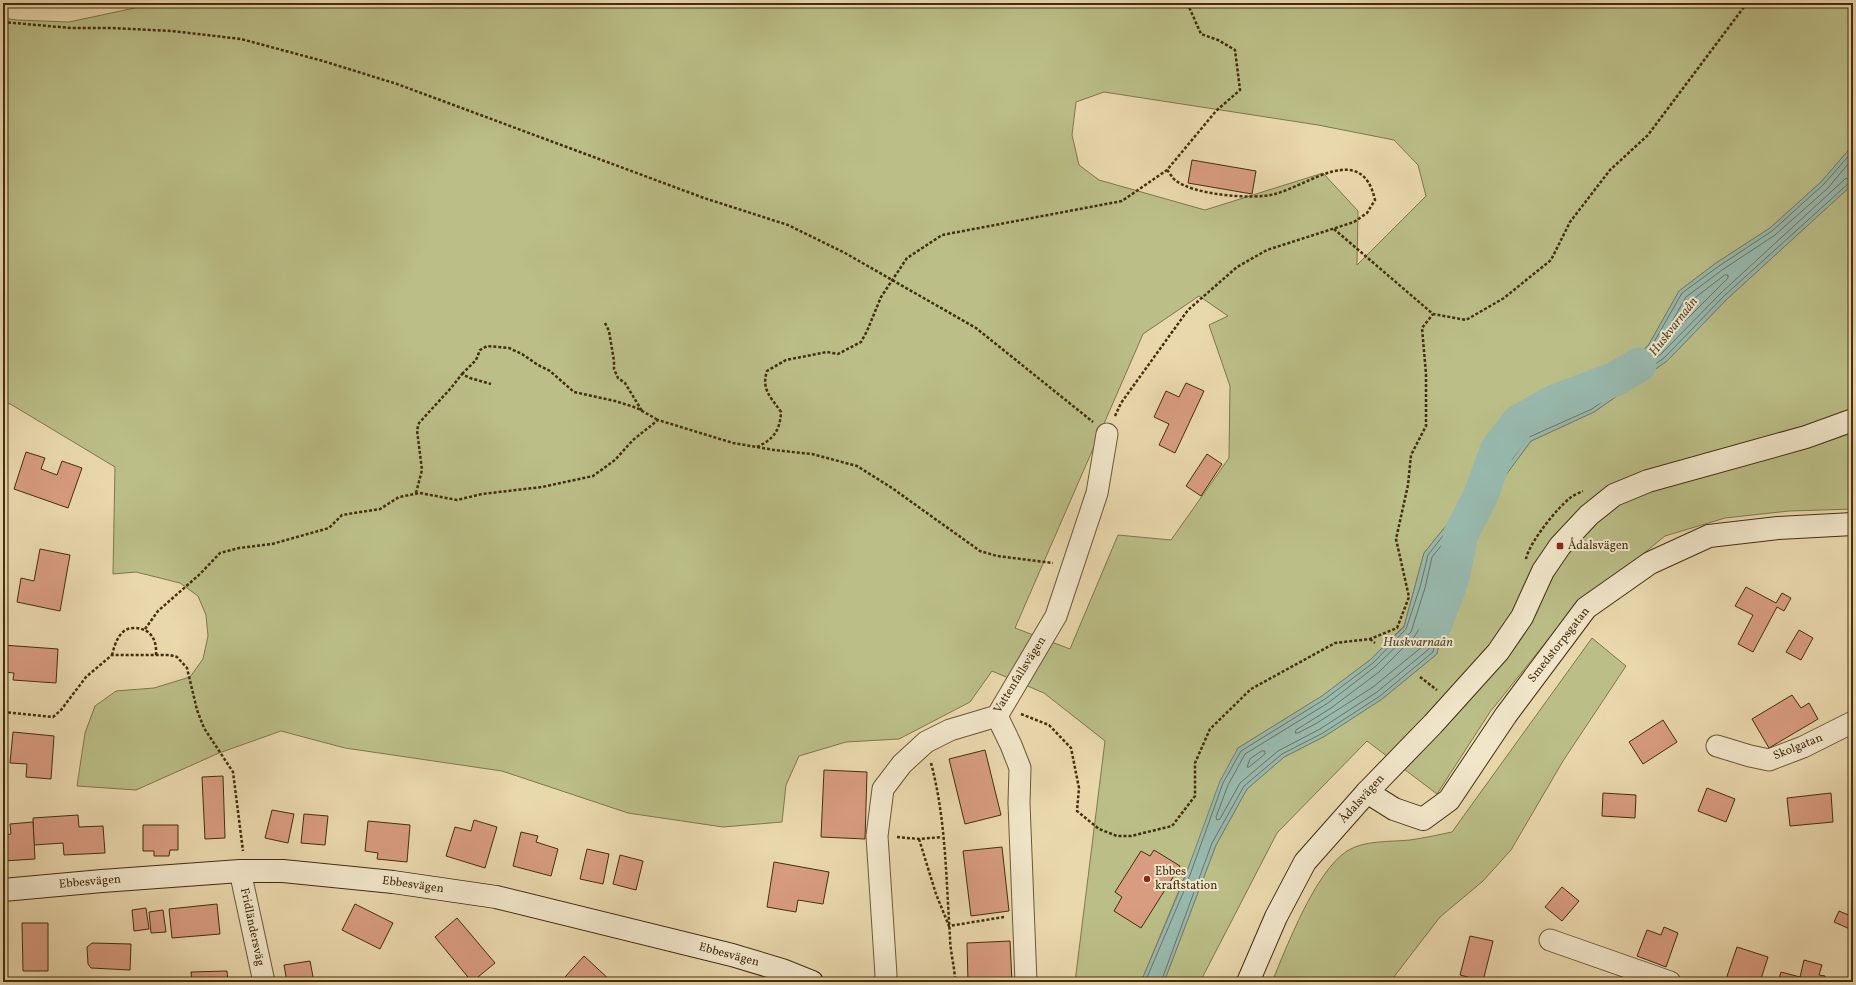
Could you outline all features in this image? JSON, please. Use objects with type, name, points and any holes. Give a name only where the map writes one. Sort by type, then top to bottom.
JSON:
[{"type":"street","name":"Ådalsvägen","points":[[1248,982],[1276,916],[1305,862],[1367,792],[1433,724],[1498,652],[1522,617],[1543,571],[1560,546],[1589,515],[1614,495],[1648,481],[1806,437],[1853,420]]},
{"type":"street","name":"Vattenfallsvägen","points":[[885,982],[886,975],[877,836],[883,789],[902,764],[926,742],[950,730],[997,716],[1056,616],[1097,493],[1107,434]]},
{"type":"street","name":"Smedstorpsgatan","points":[[1367,792],[1394,809],[1423,819],[1449,800],[1506,715],[1586,608],[1650,563],[1709,536],[1778,528],[1853,524]]},
{"type":"street","points":[[997,716],[1020,768],[1019,803],[1026,982]]},
{"type":"street","name":"Skolgatan","points":[[1717,746],[1769,760],[1803,747],[1853,722]]},
{"type":"street","name":"Ebbesvägen","points":[[3,890],[243,871],[283,871],[393,882],[496,897],[732,955],[782,970],[812,982]]},
{"type":"street","name":"Fridländersväg","points":[[243,871],[264,982]]},
{"type":"street","points":[[1550,940],[1670,982]]},
{"type":"path","points":[[756,447],[768,442],[780,424],[781,412],[767,394],[765,380],[767,371],[786,360],[827,352],[838,354],[861,342],[881,297],[907,258],[942,235],[1122,201],[1167,170],[1216,111],[1240,90],[1235,50],[1218,40],[1201,34],[1189,7],[1198,3]]},
{"type":"path","points":[[1334,229],[1434,314],[1466,320],[1504,298],[1551,260],[1570,222],[1606,176],[1648,136],[1747,3]]},
{"type":"path","points":[[3,22],[71,28],[112,28],[172,31],[241,39],[323,61],[397,84],[704,198],[788,225],[846,253],[976,328],[1107,434],[1121,403],[1188,310],[1237,267],[1267,250],[1354,222],[1367,213],[1375,200],[1372,187],[1363,174],[1350,170],[1323,173],[1276,194],[1252,198],[1213,194],[1195,189],[1175,180],[1167,170]]},
{"type":"path","points":[[997,716],[1021,714],[1049,725],[1071,748],[1079,788],[1077,812],[1099,829],[1117,836],[1131,836],[1172,826],[1195,796],[1195,762],[1210,729],[1251,689],[1335,643],[1370,639],[1397,628],[1409,597],[1396,539],[1408,485],[1411,455],[1426,426],[1426,374],[1422,328],[1434,314]]},
{"type":"path","points":[[605,323],[612,343],[614,369],[618,378],[625,384],[643,411]]},
{"type":"path","points":[[416,494],[422,470],[417,430],[419,423],[476,360],[480,350],[487,346],[509,348],[550,371],[574,392],[615,400],[643,411],[658,420],[733,443],[812,454],[857,466],[892,488],[980,551],[997,556],[1048,561],[1072,568]]},
{"type":"path","points":[[462,374],[491,384]]},
{"type":"path","points":[[145,630],[158,611],[200,574],[220,553],[239,548],[272,544],[328,528],[342,515],[380,509],[399,497],[416,494],[457,500],[482,494],[542,487],[593,476],[615,460],[633,440],[658,420]]},
{"type":"path","points":[[3,712],[53,717],[62,710],[86,677],[112,655],[121,634],[126,629],[132,628],[150,632],[156,642],[156,655]]},
{"type":"path","points":[[1370,639],[1375,644]]},
{"type":"path","points":[[112,655],[156,655],[177,657],[184,663],[187,668],[197,710],[204,728],[233,772],[243,871]]},
{"type":"path","points":[[926,742],[937,783],[955,982]]},
{"type":"path","points":[[943,837],[919,839],[936,894],[949,926]]},
{"type":"path","points":[[949,926],[996,918]]},
{"type":"green space","points":[[158,3],[1853,3],[1853,145],[1821,182],[1770,228],[1716,263],[1679,291],[1648,346],[1582,397],[1548,401],[1482,460],[1450,521],[1424,553],[1404,626],[1370,660],[1322,696],[1238,748],[1141,982],[1075,982],[1105,741],[1044,693],[992,671],[970,702],[899,739],[846,742],[799,756],[786,785],[782,822],[723,827],[628,813],[502,771],[345,748],[281,731],[219,753],[136,790],[77,786],[85,733],[95,706],[116,691],[154,688],[190,677],[203,659],[208,636],[206,615],[198,596],[180,583],[136,572],[113,574],[115,467],[3,401],[3,18],[69,22]],"holes":[[[1104,92],[1318,125],[1394,140],[1418,165],[1426,196],[1357,265],[1358,211],[1323,173],[1205,210],[1099,180],[1079,165],[1072,135],[1076,102]],[[1199,296],[1228,316],[1209,325],[1230,386],[1229,458],[1171,540],[1118,535],[1070,649],[1015,628],[1143,334]]]},
{"type":"green space","points":[[1853,184],[1853,509],[1789,511],[1725,518],[1665,536],[1566,617],[1490,712],[1437,794],[1367,741],[1277,833],[1200,982],[1164,982],[1216,845],[1247,789],[1284,757],[1325,736],[1382,699],[1437,654],[1455,562],[1505,476],[1531,441],[1594,412],[1667,361],[1727,299]]},
{"type":"green space","points":[[1592,638],[1626,666],[1563,761],[1511,850],[1483,881],[1440,917],[1390,982],[1272,982],[1303,911],[1313,892],[1335,861],[1354,847],[1369,843],[1410,840],[1452,832]]},
{"type":"water","name":"Huskvarnaån","points":[[1853,145],[1853,184],[1727,299],[1667,361],[1594,412],[1531,441],[1505,476],[1455,562],[1437,654],[1382,699],[1325,736],[1284,757],[1247,789],[1216,845],[1164,982],[1141,982],[1182,885],[1220,781],[1238,748],[1322,696],[1370,660],[1404,627],[1424,553],[1450,521],[1481,460],[1548,401],[1582,397],[1648,346],[1679,291],[1716,263],[1770,228],[1821,182]]},
{"type":"building","points":[[1192,160],[1256,171],[1252,194],[1188,183]]},
{"type":"building","points":[[1186,383],[1204,391],[1175,453],[1159,445],[1169,424],[1154,417],[1166,391],[1179,397]]},
{"type":"building","points":[[26,452],[45,458],[41,469],[57,475],[62,461],[82,468],[68,508],[14,489]]},
{"type":"building","points":[[1207,454],[1222,464],[1201,496],[1186,486]]},
{"type":"building","points":[[40,549],[70,555],[60,611],[17,602],[21,578],[34,581]]},
{"type":"building","points":[[1746,587],[1776,603],[1782,593],[1791,598],[1784,611],[1777,607],[1753,652],[1738,644],[1753,615],[1735,606]]},
{"type":"building","points":[[1799,630],[1813,638],[1801,660],[1786,652]]},
{"type":"building","points":[[3,645],[58,649],[56,683],[13,680],[14,673],[3,672]]},
{"type":"building","points":[[1792,695],[1801,708],[1809,703],[1818,719],[1769,748],[1752,719]]},
{"type":"building","points":[[1663,720],[1677,742],[1643,764],[1629,742]]},
{"type":"building","points":[[13,732],[54,736],[51,779],[26,777],[27,764],[10,763]]},
{"type":"building","points":[[985,750],[1001,815],[965,824],[949,759]]},
{"type":"building","points":[[824,770],[867,772],[865,839],[821,837]]},
{"type":"building","points":[[223,776],[225,838],[205,839],[202,777]]},
{"type":"building","points":[[1707,788],[1735,799],[1726,822],[1698,811]]},
{"type":"building","points":[[1603,793],[1636,795],[1635,818],[1602,816]]},
{"type":"building","points":[[1831,793],[1833,822],[1790,826],[1787,798]]},
{"type":"building","points":[[272,810],[294,814],[288,843],[265,838]]},
{"type":"building","points":[[304,814],[328,816],[325,845],[301,843]]},
{"type":"building","points":[[78,815],[79,827],[103,826],[105,853],[64,855],[63,843],[34,845],[33,818]]},
{"type":"building","points":[[474,820],[497,827],[485,868],[446,856],[455,827],[471,831]]},
{"type":"building","points":[[368,821],[410,825],[407,862],[377,859],[378,853],[365,851]]},
{"type":"building","points":[[33,822],[35,859],[3,861],[3,835],[11,834],[10,824]]},
{"type":"building","points":[[143,825],[178,825],[178,850],[170,850],[169,856],[154,856],[154,851],[143,851]]},
{"type":"building","points":[[521,832],[538,836],[536,842],[558,849],[551,876],[513,866]]},
{"type":"building","points":[[1002,847],[1009,911],[971,916],[963,851]]},
{"type":"building","points":[[587,849],[609,854],[603,884],[580,879]]},
{"type":"building","name":"Ebbes kraftstation","points":[[1154,850],[1180,866],[1141,928],[1114,911],[1122,897],[1115,892],[1141,851],[1150,856]]},
{"type":"building","points":[[620,855],[643,861],[636,890],[613,884]]},
{"type":"building","points":[[774,862],[829,872],[823,904],[798,900],[796,912],[767,907]]},
{"type":"building","points":[[1562,887],[1579,901],[1562,921],[1545,907]]},
{"type":"building","points":[[217,904],[220,934],[172,938],[169,909]]},
{"type":"building","points":[[355,904],[393,923],[380,949],[342,930]]},
{"type":"building","points":[[146,908],[149,929],[134,931],[132,910]]},
{"type":"building","points":[[163,910],[166,932],[151,933],[149,912]]},
{"type":"building","points":[[1839,911],[1853,917],[1852,930],[1834,922]]},
{"type":"building","points":[[457,918],[495,963],[472,982],[435,937]]},
{"type":"building","points":[[22,923],[48,923],[48,971],[23,971]]},
{"type":"building","points":[[1664,927],[1678,933],[1666,967],[1637,956],[1647,930],[1661,935]]},
{"type":"building","points":[[1470,936],[1493,941],[1483,981],[1460,975]]},
{"type":"building","points":[[1010,941],[1012,982],[968,982],[967,943]]},
{"type":"building","points":[[92,943],[131,944],[130,970],[91,968],[88,964],[87,947]]},
{"type":"building","points":[[1737,947],[1768,957],[1760,982],[1725,982]]},
{"type":"building","points":[[584,956],[612,982],[570,982],[565,977]]},
{"type":"building","points":[[1804,960],[1822,965],[1819,975],[1825,976],[1824,982],[1778,982],[1781,972],[1800,977]]},
{"type":"building","points":[[310,961],[314,982],[287,982],[284,965]]},
{"type":"building","points":[[1853,967],[1853,982],[1846,982]]},
{"type":"building","points":[[227,971],[228,982],[192,982],[191,972]]},
{"type":"waterway","name":"Huskvarnaån","points":[[1435,624],[1452,578],[1461,534],[1481,495],[1497,450],[1519,422],[1554,402],[1615,379],[1639,365]]},
{"type":"place","name":"Ådalsvägen","points":[[1560,546]]},
{"type":"place","name":"Ebbes kraftstation","points":[[1147,879]]}]
